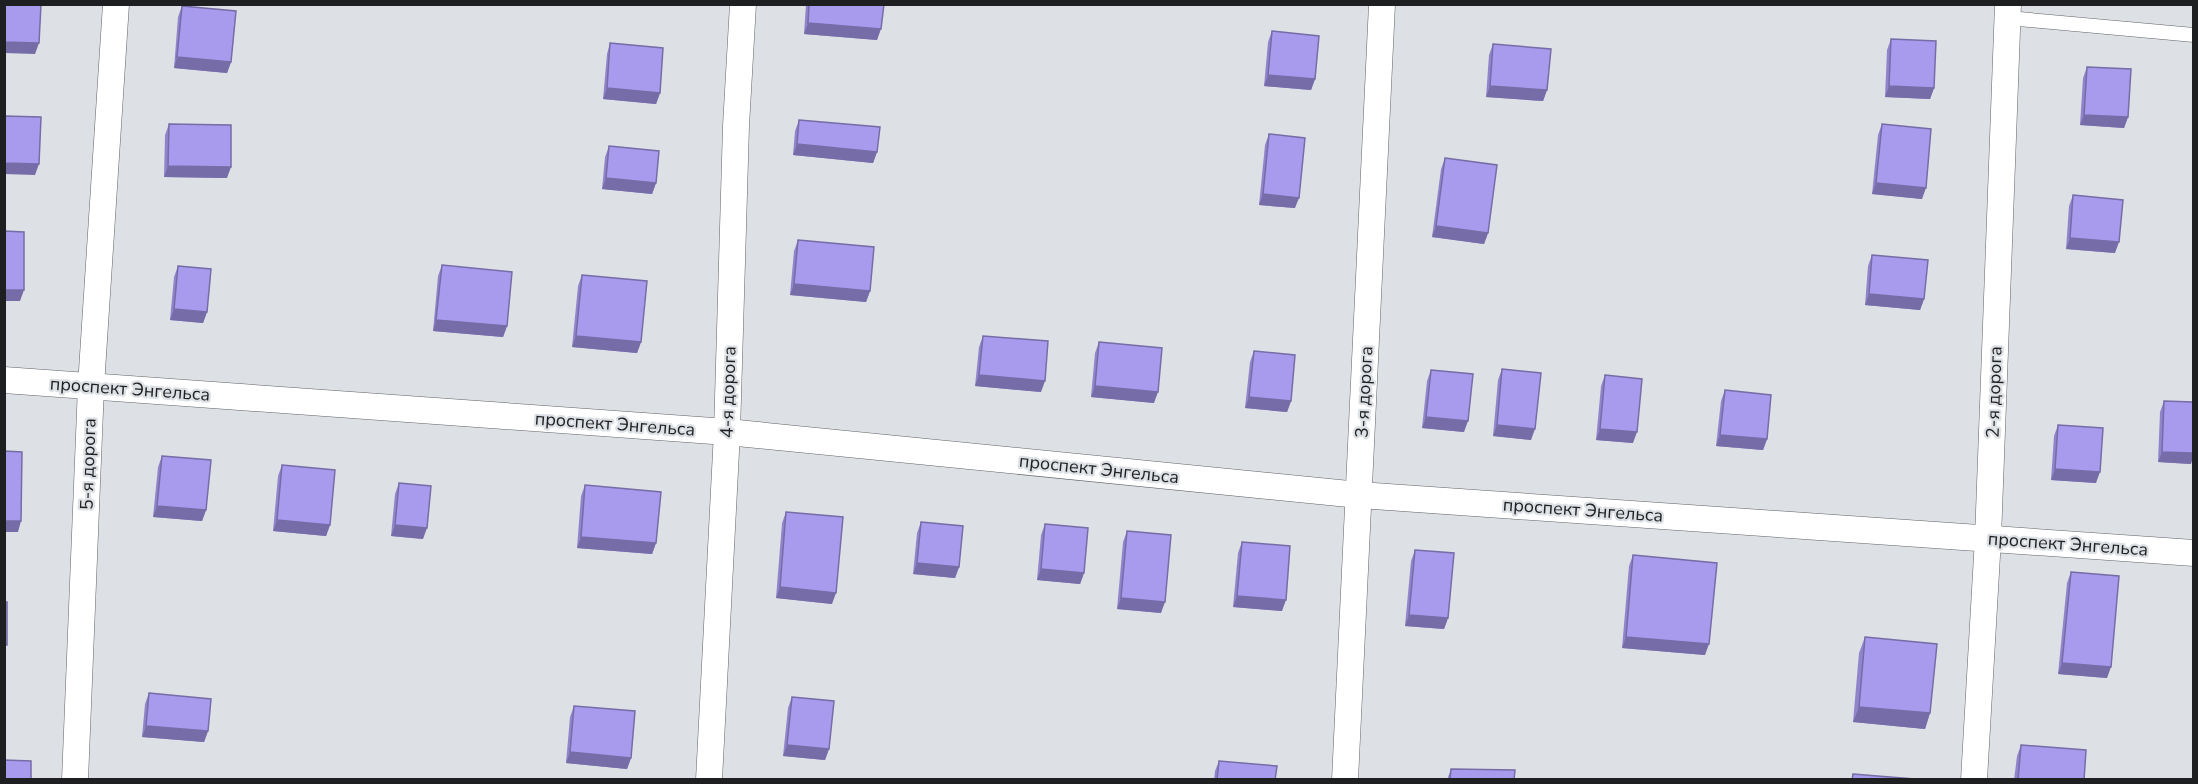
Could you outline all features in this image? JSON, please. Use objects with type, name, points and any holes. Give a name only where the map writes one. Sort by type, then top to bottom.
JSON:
[{"type":"street","name":"5-я дорога","points":[[75,780],[91,386],[116,4]]},
{"type":"street","name":"4-я дорога","points":[[709,780],[727,432],[736,126],[743,4]]},
{"type":"street","name":"3-я дорога","points":[[1345,780],[1382,4]]},
{"type":"street","name":"2-я дорога","points":[[1974,780],[1988,538],[2008,11]]},
{"type":"street","name":"проспект Энгельса","points":[[4,380],[727,432],[1359,495],[2193,553]]},
{"type":"lane","points":[[2008,11],[2193,35]]},
{"type":"building","points":[[4,4],[41,4],[39,43],[4,42]]},
{"type":"building","points":[[809,4],[884,4],[881,29],[808,23]]},
{"type":"building","points":[[182,6],[236,11],[231,62],[177,57]]},
{"type":"building","points":[[1272,31],[1319,36],[1315,79],[1268,75]]},
{"type":"building","points":[[1891,39],[1936,41],[1934,88],[1889,86]]},
{"type":"building","points":[[610,43],[663,48],[660,93],[607,88]]},
{"type":"building","points":[[1493,44],[1551,49],[1547,90],[1490,86]]},
{"type":"building","points":[[2087,67],[2131,69],[2128,117],[2084,115]]},
{"type":"building","points":[[4,116],[41,117],[39,164],[4,163]]},
{"type":"building","points":[[799,120],[880,127],[877,152],[797,144]]},
{"type":"building","points":[[169,124],[231,125],[231,167],[168,166]]},
{"type":"building","points":[[1882,124],[1931,129],[1926,188],[1876,183]]},
{"type":"building","points":[[1269,134],[1305,138],[1299,198],[1263,194]]},
{"type":"building","points":[[609,146],[659,151],[656,183],[606,178]]},
{"type":"building","points":[[1445,158],[1497,165],[1488,233],[1436,226]]},
{"type":"building","points":[[2073,195],[2123,200],[2119,242],[2070,238]]},
{"type":"building","points":[[4,231],[24,232],[24,290],[4,290]]},
{"type":"building","points":[[798,240],[874,247],[870,291],[794,284]]},
{"type":"building","points":[[1872,255],[1928,260],[1924,299],[1869,294]]},
{"type":"building","points":[[442,265],[512,272],[507,326],[436,320]]},
{"type":"building","points":[[178,266],[211,269],[207,312],[174,309]]},
{"type":"building","points":[[582,275],[647,281],[641,342],[576,336]]},
{"type":"building","points":[[983,336],[1048,341],[1045,381],[979,375]]},
{"type":"building","points":[[1099,342],[1162,348],[1158,392],[1095,386]]},
{"type":"building","points":[[1254,351],[1295,355],[1291,401],[1249,397]]},
{"type":"building","points":[[1502,369],[1541,373],[1535,429],[1497,425]]},
{"type":"building","points":[[1431,370],[1473,374],[1468,421],[1426,417]]},
{"type":"building","points":[[1605,375],[1642,379],[1637,432],[1600,429]]},
{"type":"building","points":[[1725,390],[1771,395],[1767,439],[1720,435]]},
{"type":"building","points":[[2164,401],[2193,402],[2193,453],[2162,452]]},
{"type":"building","points":[[2058,425],[2103,428],[2100,472],[2055,469]]},
{"type":"building","points":[[4,451],[22,452],[21,521],[4,521]]},
{"type":"building","points":[[162,456],[211,460],[206,510],[157,506]]},
{"type":"building","points":[[282,465],[335,470],[330,525],[277,520]]},
{"type":"building","points":[[399,483],[431,486],[427,528],[395,525]]},
{"type":"building","points":[[585,485],[661,492],[656,543],[581,537]]},
{"type":"building","points":[[786,512],[843,517],[836,593],[780,587]]},
{"type":"building","points":[[921,522],[963,526],[959,567],[917,563]]},
{"type":"building","points":[[1045,524],[1088,528],[1084,573],[1041,569]]},
{"type":"building","points":[[1127,531],[1171,535],[1165,602],[1121,598]]},
{"type":"building","points":[[1242,542],[1290,546],[1286,600],[1237,596]]},
{"type":"building","points":[[1415,550],[1454,553],[1448,618],[1409,615]]},
{"type":"building","points":[[1633,555],[1717,563],[1709,644],[1626,637]]},
{"type":"building","points":[[2071,572],[2119,576],[2111,667],[2062,663]]},
{"type":"building","points":[[4,602],[7,602],[7,645],[4,645]]},
{"type":"building","points":[[1865,637],[1937,644],[1930,713],[1859,707]]},
{"type":"building","points":[[149,693],[211,699],[208,731],[146,726]]},
{"type":"building","points":[[792,697],[834,701],[829,749],[787,745]]},
{"type":"building","points":[[574,706],[635,711],[631,758],[570,752]]},
{"type":"building","points":[[2021,745],[2086,750],[2084,780],[2018,780]]},
{"type":"building","points":[[4,760],[31,761],[31,780],[4,780]]},
{"type":"building","points":[[1219,761],[1277,766],[1275,780],[1217,780]]},
{"type":"building","points":[[1451,769],[1515,770],[1514,780],[1450,780]]},
{"type":"building","points":[[1853,774],[1915,779],[1852,780]]}]
